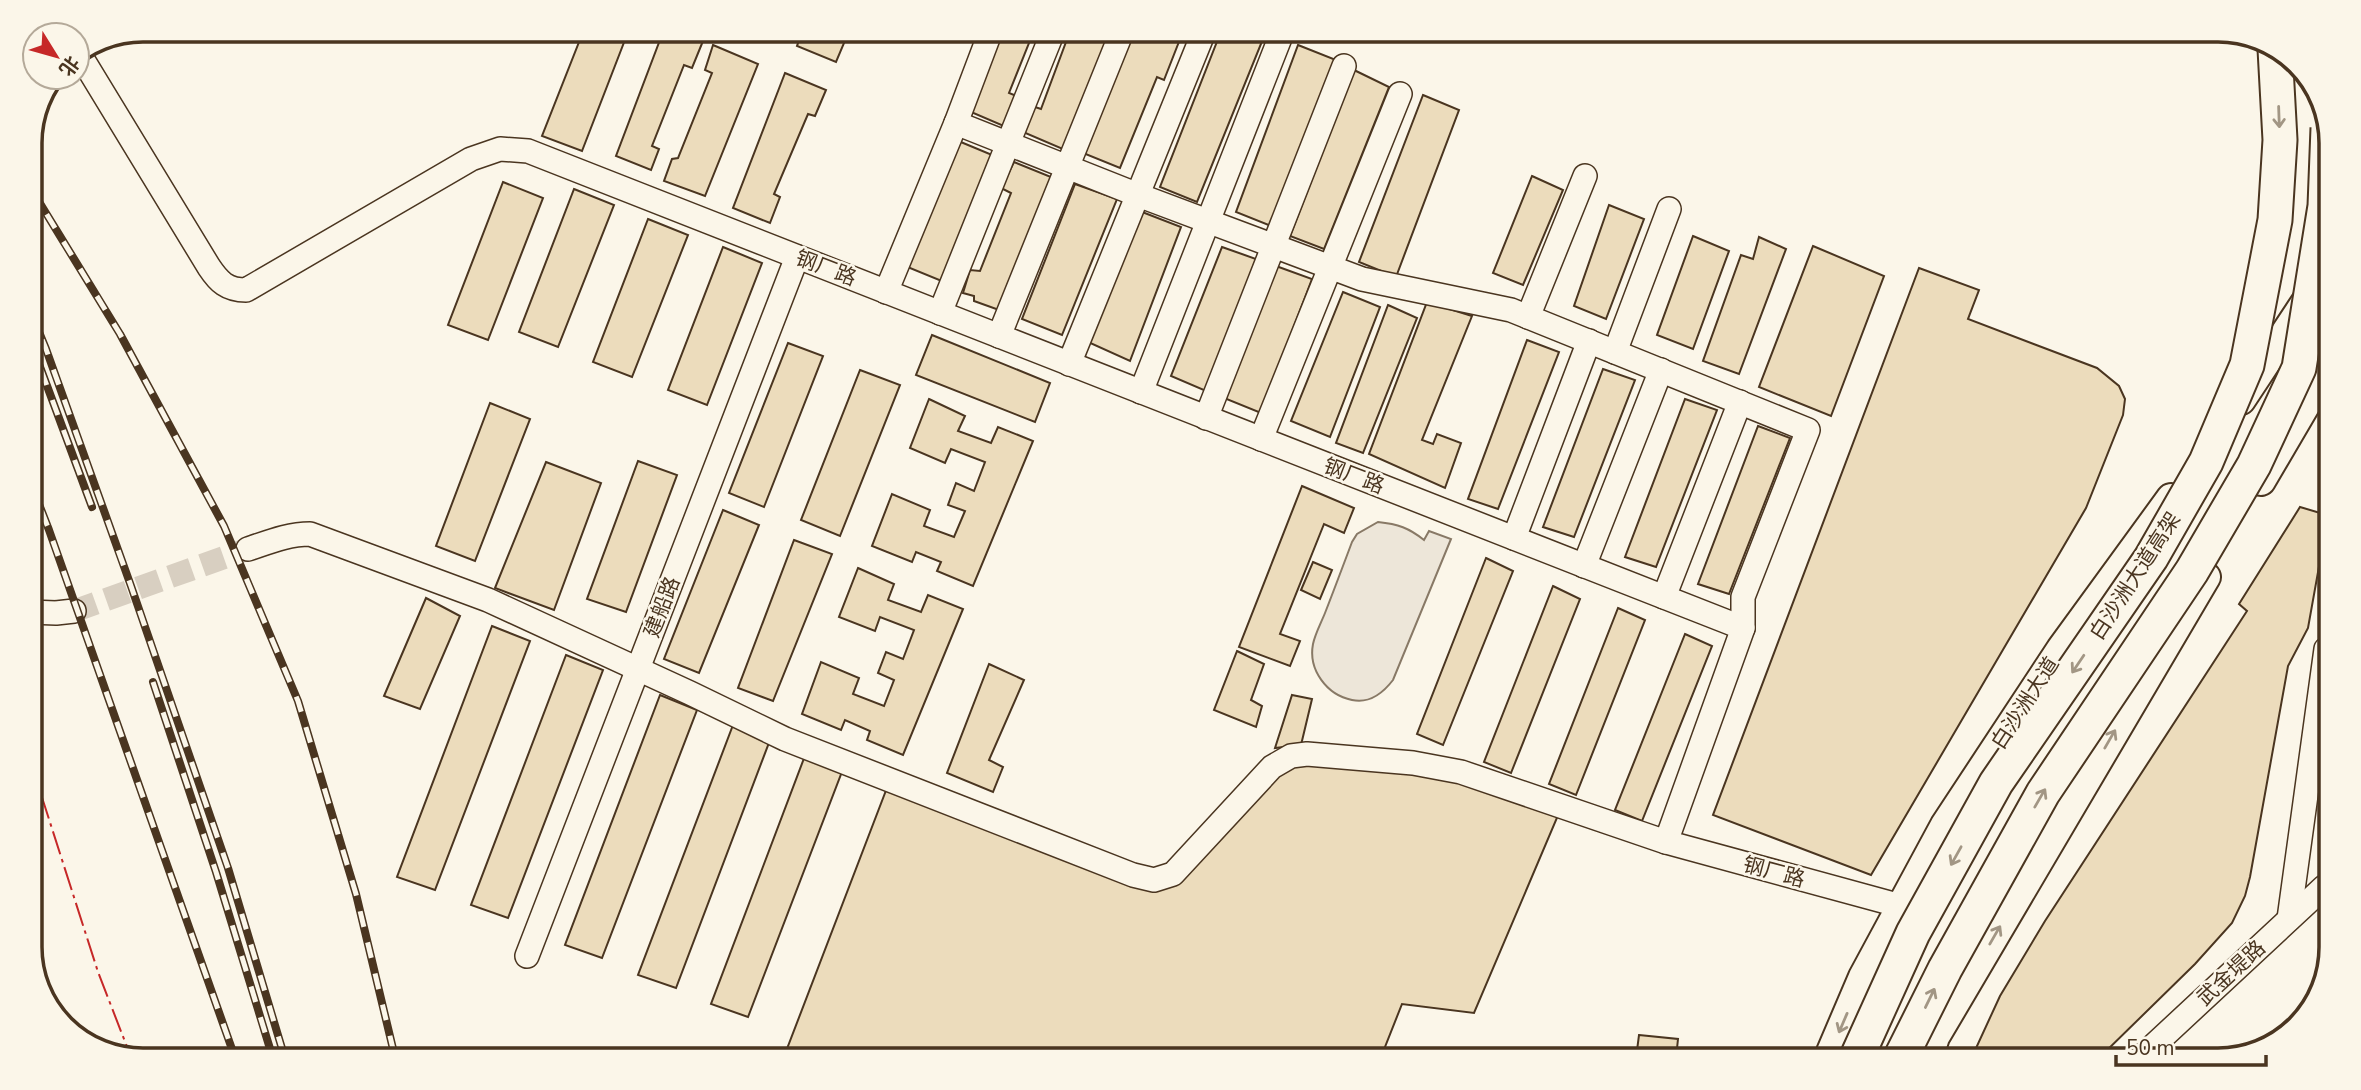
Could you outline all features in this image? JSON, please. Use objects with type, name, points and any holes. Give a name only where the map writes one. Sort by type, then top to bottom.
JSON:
[{"type":"highway","name":"白沙洲大道高架","points":[[1861,1048],[1913,933],[1996,783],[2151,558],[2206,462],[2247,365],[2275,220],[2280,140],[2276,60]]},
{"type":"highway","name":"白沙洲大道高架","points":[[1906,1048],[1945,969],[2043,793],[2192,571],[2254,465],[2299,368],[2319,243]]},
{"type":"main road","name":"白沙洲大道","points":[[1833,1048],[1863,977],[1945,825],[2061,649],[2255,381],[2319,282]]},
{"type":"main road","points":[[1932,1048],[2319,382]]},
{"type":"street","points":[[886,292],[987,42]]},
{"type":"street","points":[[940,313],[1010,144],[1049,42]]},
{"type":"street","points":[[999,336],[1118,42]]},
{"type":"street","points":[[1069,364],[1200,42]]},
{"type":"street","points":[[1141,392],[1278,42]]},
{"type":"street","points":[[1206,418],[1344,66]]},
{"type":"street","name":"钢厂路","points":[[91,73],[209,267],[221,284],[235,290],[246,290],[471,159],[500,149],[528,151],[1743,628]]},
{"type":"street","points":[[1261,439],[1400,94]]},
{"type":"street","points":[[956,123],[1362,279],[1511,310],[1808,430],[1743,597],[1743,628],[1666,842]]},
{"type":"street","points":[[1528,317],[1585,176]]},
{"type":"street","points":[[1615,352],[1669,209]]},
{"type":"street","name":"建船路","points":[[527,956],[797,257]]},
{"type":"street","points":[[1514,538],[1589,341]]},
{"type":"street","points":[[1584,566],[1661,370]]},
{"type":"street","points":[[1664,597],[1741,402]]},
{"type":"street","name":"钢厂路","points":[[248,549],[282,537],[310,534],[488,600],[785,740],[1132,875],[1154,880],[1173,874],[1272,767],[1291,756],[1299,755],[1413,763],[1461,772],[1666,842],[1901,906]]},
{"type":"street","points":[[42,612],[74,611]]},
{"type":"street","points":[[2289,919],[2319,700]]},
{"type":"street","name":"武金堤路","points":[[2151,1048],[2319,891]]},
{"type":"shaded area","points":[[1378,522],[1403,527],[1424,540],[1429,531],[1451,539],[1393,680],[1376,696],[1359,701],[1335,693],[1321,680],[1313,663],[1313,644],[1352,542],[1357,534]]},
{"type":"building","points":[[579,42],[624,42],[582,151],[542,136]]},
{"type":"building","points":[[659,42],[703,42],[692,68],[684,65],[652,146],[659,149],[651,170],[616,156]]},
{"type":"building","points":[[798,42],[844,42],[836,62],[797,46]]},
{"type":"building","points":[[998,42],[1029,42],[1009,93],[1019,97],[1006,127],[971,112]]},
{"type":"building","points":[[1066,42],[1107,42],[1065,150],[1023,132],[1032,106],[1041,109]]},
{"type":"building","points":[[1128,42],[1179,42],[1164,80],[1157,77],[1120,168],[1083,153]]},
{"type":"building","points":[[1217,42],[1262,42],[1197,202],[1160,187]]},
{"type":"building","points":[[713,45],[758,64],[705,196],[664,181],[672,159],[678,158],[712,73],[705,70]]},
{"type":"building","points":[[1298,45],[1336,60],[1271,226],[1236,212]]},
{"type":"building","points":[[1354,70],[1389,87],[1324,249],[1290,236]]},
{"type":"building","points":[[785,73],[826,90],[815,116],[808,114],[774,194],[780,197],[770,223],[733,208]]},
{"type":"building","points":[[1423,95],[1459,110],[1396,277],[1359,262]]},
{"type":"building","points":[[956,140],[997,157],[944,282],[905,266]]},
{"type":"building","points":[[1014,162],[1051,177],[999,310],[974,301],[974,296],[963,293],[970,270],[980,271],[1011,193],[1001,188]]},
{"type":"building","points":[[1532,176],[1563,190],[1523,285],[1493,273]]},
{"type":"building","points":[[503,182],[543,198],[488,340],[448,325]]},
{"type":"building","points":[[1075,184],[1117,199],[1062,335],[1022,319]]},
{"type":"building","points":[[574,189],[614,205],[558,347],[519,332]]},
{"type":"building","points":[[1609,205],[1644,219],[1606,319],[1574,306]]},
{"type":"building","points":[[1137,210],[1181,227],[1130,361],[1088,342]]},
{"type":"building","points":[[648,219],[688,235],[632,377],[593,362]]},
{"type":"building","points":[[1693,236],[1729,251],[1693,349],[1657,335]]},
{"type":"building","points":[[1759,237],[1786,249],[1739,374],[1703,361],[1741,255],[1753,259]]},
{"type":"building","points":[[1813,246],[1884,276],[1831,416],[1759,387]]},
{"type":"building","points":[[723,247],[762,263],[707,405],[668,390]]},
{"type":"building","points":[[1222,247],[1256,259],[1206,391],[1171,376]]},
{"type":"building","points":[[1276,266],[1312,279],[1261,413],[1224,398]]},
{"type":"building","points":[[1919,268],[1979,290],[1968,319],[2097,368],[2119,386],[2125,399],[2123,415],[2086,508],[1871,875],[1713,815]]},
{"type":"building","points":[[1343,292],[1380,307],[1330,437],[1291,421]]},
{"type":"building","points":[[1427,302],[1472,316],[1422,440],[1433,444],[1437,434],[1461,443],[1445,488],[1369,454]]},
{"type":"building","points":[[1388,305],[1417,318],[1363,453],[1336,443]]},
{"type":"building","points":[[932,335],[1050,383],[1035,422],[916,375]]},
{"type":"building","points":[[1527,340],[1559,352],[1498,509],[1468,499]]},
{"type":"building","points":[[788,343],[823,356],[764,507],[729,493]]},
{"type":"building","points":[[1603,369],[1635,380],[1574,537],[1543,527]]},
{"type":"building","points":[[860,370],[900,385],[840,536],[801,520]]},
{"type":"building","points":[[929,399],[965,416],[958,431],[991,443],[998,427],[1033,441],[973,586],[937,571],[941,562],[916,552],[912,562],[872,546],[892,494],[930,510],[924,526],[954,537],[965,511],[948,505],[956,483],[974,491],[985,462],[951,449],[945,463],[910,448]]},
{"type":"building","points":[[1685,399],[1717,410],[1656,567],[1625,557]]},
{"type":"building","points":[[490,403],[530,419],[475,561],[436,546]]},
{"type":"building","points":[[1758,426],[1790,438],[1729,594],[1698,584]]},
{"type":"building","points":[[638,461],[677,475],[626,612],[587,599]]},
{"type":"building","points":[[546,462],[601,483],[554,610],[495,588]]},
{"type":"building","points":[[1302,486],[1354,508],[1344,533],[1324,524],[1280,634],[1300,641],[1290,666],[1239,647]]},
{"type":"building","points":[[2300,507],[2319,513],[2319,567],[2308,628],[2288,666],[2250,877],[2245,896],[2232,923],[2195,964],[2109,1048],[1976,1048],[2000,996],[2045,921],[2247,611],[2239,604]]},
{"type":"building","points":[[723,510],[759,525],[699,673],[664,659]]},
{"type":"building","points":[[794,540],[832,554],[773,701],[738,688]]},
{"type":"building","points":[[1486,558],[1513,571],[1443,745],[1417,734]]},
{"type":"building","points":[[1313,562],[1332,570],[1320,599],[1301,590]]},
{"type":"building","points":[[858,568],[894,584],[888,600],[921,612],[928,595],[963,609],[903,755],[867,740],[870,731],[845,720],[841,730],[802,714],[821,662],[859,678],[853,694],[884,706],[894,680],[878,673],[886,652],[903,659],[914,630],[880,617],[875,631],[839,617]]},
{"type":"building","points":[[1553,586],[1580,599],[1511,773],[1484,762]]},
{"type":"building","points":[[426,598],[460,616],[420,709],[384,696]]},
{"type":"building","points":[[1618,608],[1645,620],[1576,795],[1549,784]]},
{"type":"building","points":[[492,626],[530,641],[435,890],[397,877]]},
{"type":"building","points":[[1685,634],[1712,646],[1642,821],[1615,810]]},
{"type":"building","points":[[1237,651],[1264,664],[1251,700],[1262,706],[1256,727],[1214,710]]},
{"type":"building","points":[[566,655],[603,670],[508,918],[471,905]]},
{"type":"building","points":[[989,664],[1024,680],[989,760],[1003,767],[993,792],[947,773]]},
{"type":"building","points":[[660,695],[697,710],[602,958],[565,945]]},
{"type":"building","points":[[1292,695],[1312,699],[1301,745],[1275,748]]},
{"type":"building","points":[[733,725],[770,740],[676,988],[638,975]]},
{"type":"building","points":[[806,753],[843,769],[748,1017],[711,1004]]},
{"type":"building","points":[[1291,756],[1413,763],[1562,806],[1474,1013],[1402,1004],[1385,1048],[787,1048],[890,780],[1154,880]]},
{"type":"building","points":[[1639,1035],[1678,1039],[1677,1048],[1637,1048]]},
{"type":"tunnel","points":[[74,611],[248,549]]},
{"type":"railway","points":[[42,207],[120,334],[224,526],[298,701],[356,894],[393,1048]]},
{"type":"railway","points":[[42,339],[228,868],[282,1048]]},
{"type":"railway","points":[[42,372],[92,507]]},
{"type":"railway","points":[[42,512],[232,1048]]},
{"type":"railway","points":[[153,682],[216,872],[270,1048]]},
{"type":"power","points":[[42,797],[98,972],[127,1046]]}]
